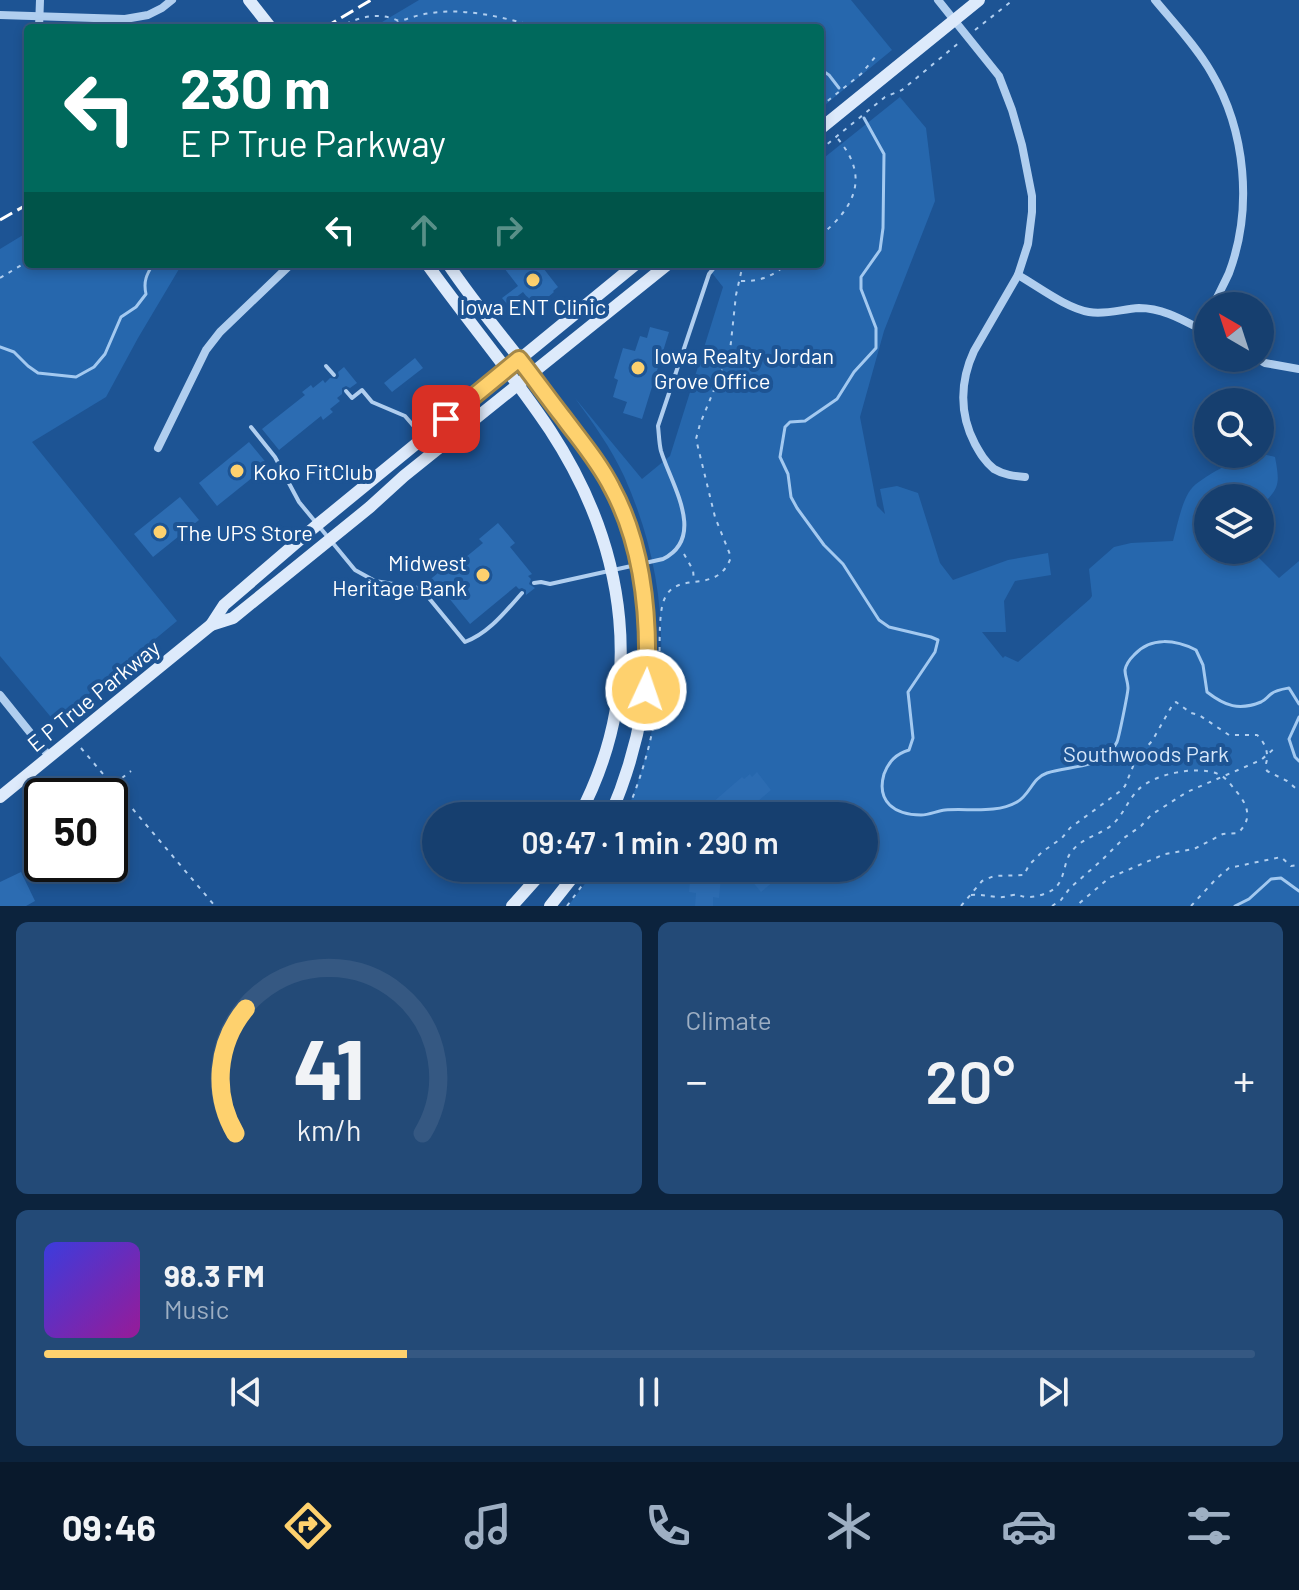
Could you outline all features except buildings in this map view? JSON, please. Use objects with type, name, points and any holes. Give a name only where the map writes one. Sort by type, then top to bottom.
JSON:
[{"type":"main road","points":[[249,0],[268,24]]},
{"type":"main road","points":[[824,126],[979,0]]},
{"type":"main road","points":[[430,268],[550,431],[587,496],[604,540],[619,615],[619,688],[600,769],[585,802]]},
{"type":"main road","points":[[451,268],[586,447],[614,489],[628,526],[639,565],[648,648],[646,690],[637,742],[616,802]]},
{"type":"main road","name":"E P True Parkway","points":[[0,797],[211,625],[224,605],[317,525],[631,268]]},
{"type":"main road","name":"E P True Parkway","points":[[211,625],[233,618],[516,384],[532,375],[663,268]]},
{"type":"main road","points":[[512,906],[533,882]]},
{"type":"main road","points":[[550,906],[569,882]]},
{"type":"street","points":[[39,24],[40,0]]},
{"type":"street","points":[[0,15],[125,19],[148,15],[172,0]]},
{"type":"street","points":[[938,0],[999,76],[1022,145],[1032,196],[1028,244],[1018,275],[969,360],[963,392],[970,434],[984,460],[995,470],[1009,476],[1025,477]]},
{"type":"street","points":[[1155,0],[1212,74],[1223,96],[1238,143],[1242,217],[1229,272],[1220,292]]},
{"type":"street","points":[[158,448],[206,350],[220,332],[287,268]]},
{"type":"street","points":[[1018,275],[1074,307],[1089,312],[1138,308],[1156,310],[1194,326]]},
{"type":"street","points":[[1274,365],[1299,369]]},
{"type":"street","points":[[0,695],[49,756]]},
{"type":"lane","points":[[534,583],[550,584],[663,559],[680,545],[684,536],[684,515],[660,447],[658,426],[709,274],[714,268]]},
{"type":"lane","points":[[326,366],[334,375]]},
{"type":"lane","points":[[346,391],[352,398],[362,390],[372,402],[405,416],[423,438]]},
{"type":"lane","points":[[251,427],[275,457],[299,502],[355,570],[375,581],[418,588],[465,642],[492,625],[522,593]]},
{"type":"path","points":[[973,31],[1013,0]]},
{"type":"path","points":[[393,24],[429,12],[468,10],[527,24]]},
{"type":"path","points":[[346,24],[363,16],[379,15],[399,21]]},
{"type":"path","points":[[824,147],[885,97],[902,90],[962,40]]},
{"type":"path","points":[[824,104],[861,74],[876,56]]},
{"type":"path","points":[[824,232],[844,214],[856,186],[852,159],[838,139]]},
{"type":"path","points":[[0,278],[24,263]]},
{"type":"path","points":[[663,602],[681,583],[710,580],[722,572],[731,557],[715,517],[696,439],[730,351],[742,268]]},
{"type":"path","points":[[740,280],[762,279],[782,268]]},
{"type":"path","points":[[680,545],[693,570],[694,582]]},
{"type":"path","points":[[961,906],[982,881],[994,876],[1024,875],[1042,852],[1119,792],[1125,786],[1136,759],[1152,741],[1176,702],[1229,735],[1257,735],[1262,739],[1267,754],[1264,765],[1267,771],[1299,791]]},
{"type":"path","points":[[72,738],[107,778]]},
{"type":"path","points":[[1052,906],[1151,815],[1187,792],[1252,765],[1276,747]]},
{"type":"path","points":[[122,778],[131,771]]},
{"type":"path","points":[[971,895],[1031,897],[1055,888],[1075,846],[1111,826],[1140,787],[1163,776],[1182,772],[1216,773],[1224,777],[1238,793],[1248,814],[1246,825],[1238,833],[1223,834],[1194,849],[1165,854],[1109,878],[1076,906]]},
{"type":"path","points":[[128,803],[215,906]]},
{"type":"path","points":[[1191,906],[1222,873],[1234,866],[1281,857],[1291,866],[1299,865]]},
{"type":"path","points":[[567,906],[585,882]]},
{"type":"green space","points":[[419,0],[851,0],[892,50],[824,106],[824,24],[379,24]]},
{"type":"green space","name":"Southwoods Park","points":[[900,97],[926,128],[935,201],[884,331],[860,417],[877,506],[885,514],[880,489],[897,486],[918,493],[940,563],[953,580],[1008,560],[1048,553],[1051,575],[1015,581],[1004,601],[1006,632],[982,632],[1003,658],[1005,656],[1018,662],[1090,599],[1089,569],[1114,547],[1173,541],[1185,499],[1194,486],[1194,564],[1265,564],[1279,578],[1299,561],[1299,906],[568,906],[586,882],[878,882],[878,802],[630,802],[652,731],[659,688],[659,604],[641,519],[624,476],[608,446],[575,398],[642,479],[670,456],[723,287],[708,268],[824,268],[824,158]]},
{"type":"green space","points":[[24,234],[24,268],[180,268],[106,397],[32,442],[177,621],[55,722],[0,656],[0,249]]},
{"type":"green space","name":"Southwoods Park","points":[[1274,457],[1277,485],[1274,490],[1274,484],[1196,484],[1220,468],[1274,468]]},
{"type":"waterway","points":[[824,72],[839,88]]},
{"type":"waterway","points":[[864,118],[884,154],[880,250],[861,277],[861,289],[876,328],[876,348],[854,372],[837,399],[805,421],[790,422],[785,427],[780,457],[797,508],[824,545],[843,564],[879,620],[889,627],[938,640],[935,652],[908,692],[913,738],[909,750],[897,756],[886,769],[882,784],[885,799],[903,813],[924,815],[945,810],[1000,808],[1021,799],[1042,775],[1104,757],[1113,749],[1118,738],[1128,692],[1126,666],[1141,649],[1156,642],[1172,642],[1196,650],[1203,665],[1207,692],[1226,704],[1253,705],[1289,688],[1299,704]]},
{"type":"waterway","points":[[0,347],[14,352],[38,373],[76,377],[94,367],[105,354],[121,317],[136,307],[146,294],[146,278],[151,268]]},
{"type":"waterway","points":[[1299,717],[1289,739],[1299,761]]},
{"type":"waterway","points":[[1235,906],[1249,899],[1271,879],[1281,878],[1299,891]]},
{"type":"railway","points":[[331,24],[371,0]]},
{"type":"railway","points":[[0,220],[24,206]]},
{"type":"place","name":"Iowa ENT Clinic","points":[[533,280]]},
{"type":"place","name":"Iowa Realty Jordan Grove Office","points":[[638,368]]},
{"type":"place","name":"Koko FitClub","points":[[237,471]]},
{"type":"place","name":"The UPS Store","points":[[160,532]]},
{"type":"place","name":"Midwest Heritage Bank","points":[[483,575]]},
{"type":"route","points":[[446,419],[519,359],[586,447],[614,489],[639,565],[647,620],[646,690]]}]
